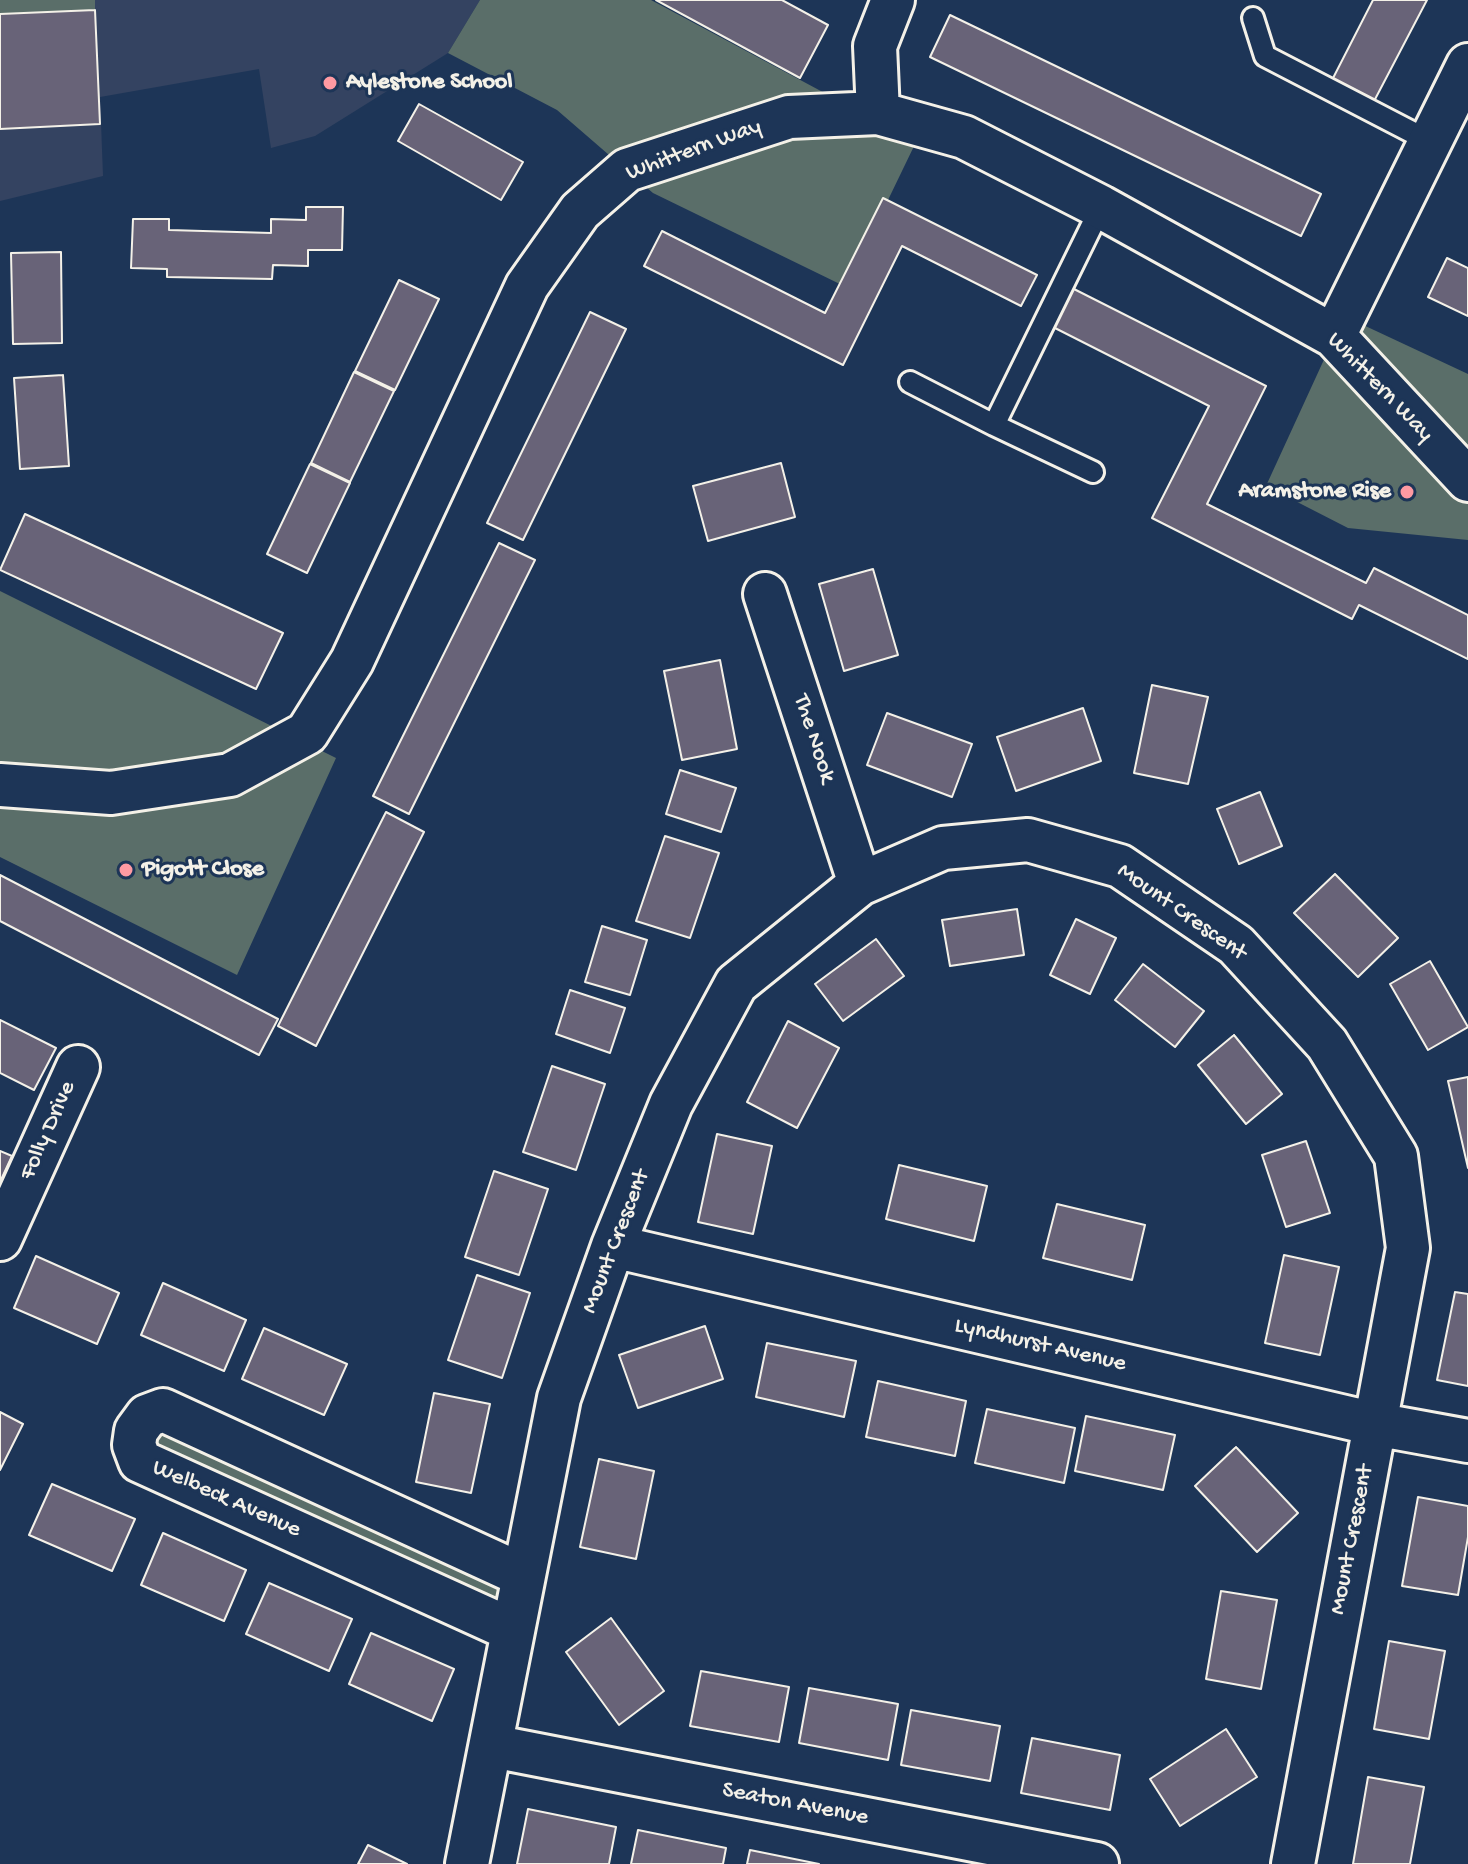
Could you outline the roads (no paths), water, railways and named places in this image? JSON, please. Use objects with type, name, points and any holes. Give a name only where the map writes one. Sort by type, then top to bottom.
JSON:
[{"type":"street","points":[[878,113],[875,46],[893,0]]},
{"type":"street","points":[[1334,336],[1468,65]]},
{"type":"street","name":"Whittern Way","points":[[0,785],[111,793],[230,775],[307,733],[352,661],[527,286],[580,211],[627,170],[789,117],[878,113],[964,137],[1101,207],[1334,336],[1468,480]]},
{"type":"street","name":"The Nook","points":[[765,594],[860,884]]},
{"type":"street","name":"Mount Crescent","points":[[467,1864],[559,1398],[613,1246],[671,1104],[736,984],[860,884],[943,848],[1028,840],[1120,866],[1236,945],[1327,1044],[1396,1156],[1408,1248],[1293,1864]]},
{"type":"street","name":"Folly Drive","points":[[0,1239],[78,1067]]},
{"type":"street","name":"Lyndhurst Avenue","points":[[613,1246],[1375,1424],[1468,1441]]},
{"type":"street","name":"Welbeck Avenue","points":[[512,1630],[140,1461],[134,1445],[136,1431],[147,1416],[163,1410],[522,1575]]},
{"type":"street","name":"Seaton Avenue","points":[[492,1746],[1097,1864]]},
{"type":"lane","points":[[1253,18],[1265,56],[1431,142]]},
{"type":"lane","points":[[994,425],[1101,207]]},
{"type":"lane","points":[[910,382],[1093,472]]},
{"type":"place","name":"Aylestone School","points":[[330,83]]},
{"type":"place","name":"Aramstone Rise","points":[[1407,492]]},
{"type":"place","name":"Pigott Close","points":[[126,870]]}]
